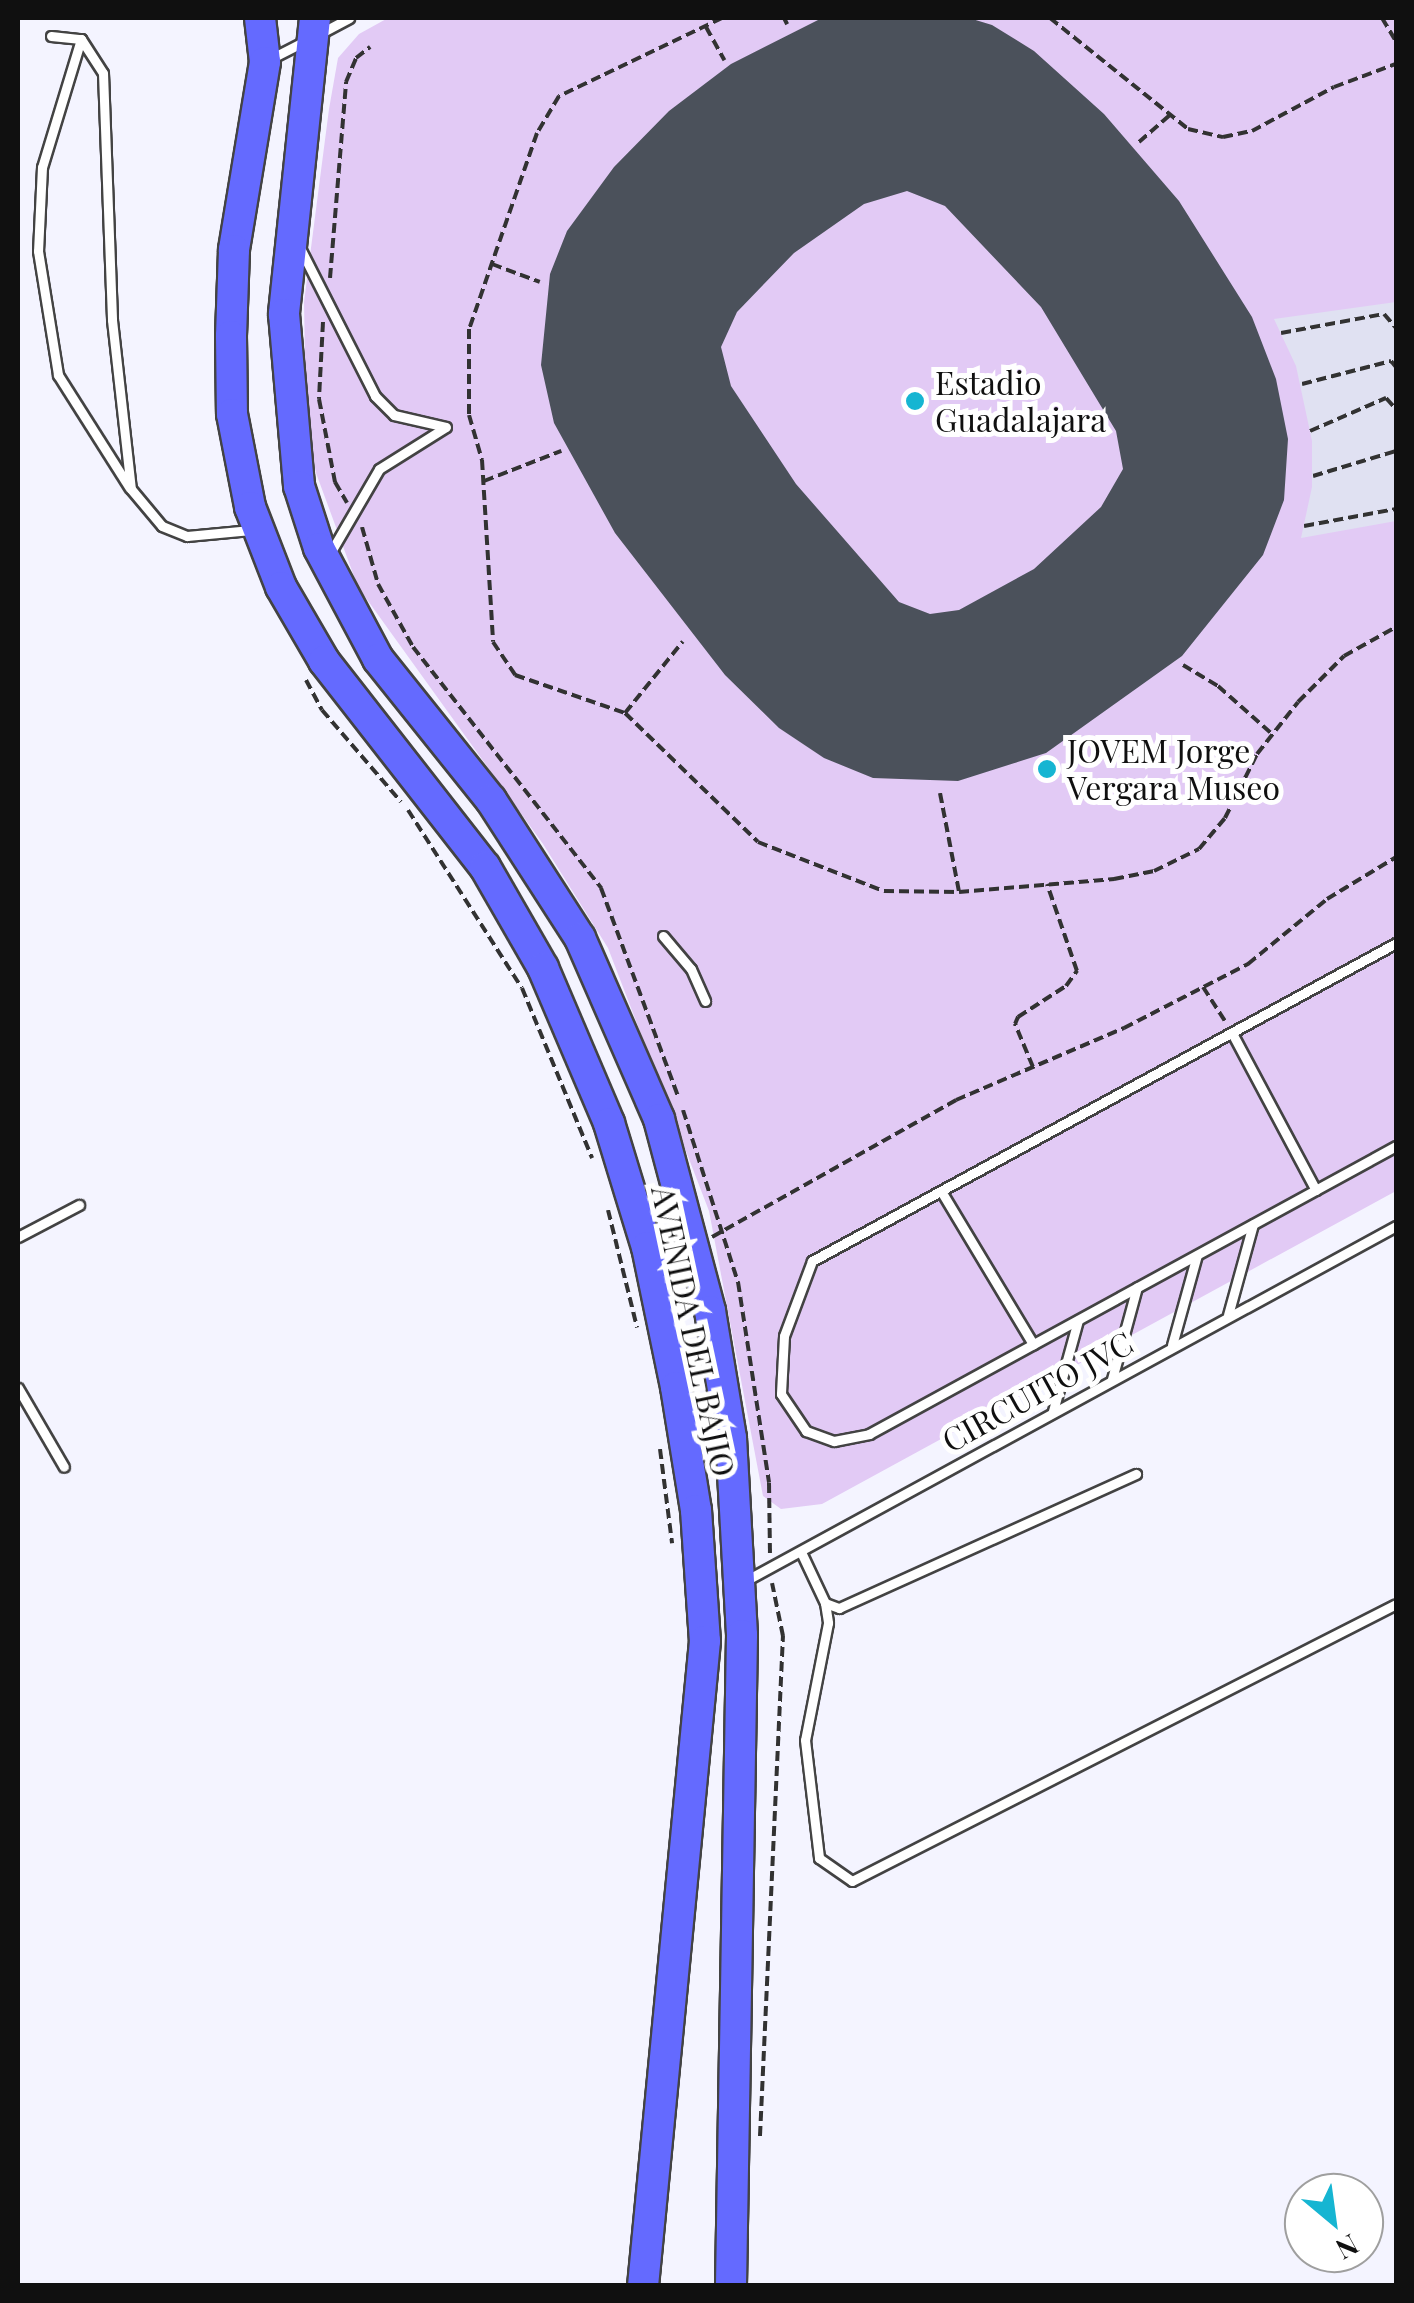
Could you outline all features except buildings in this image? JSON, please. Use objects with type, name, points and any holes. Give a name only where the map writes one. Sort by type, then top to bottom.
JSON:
[{"type":"main road","name":"AVENIDA DEL BAJIO","points":[[260,18],[265,62],[234,250],[230,336],[232,414],[259,529],[282,586],[324,661],[485,867],[543,968],[609,1122],[647,1248],[721,1594],[744,1761],[731,2286]]},
{"type":"main road","name":"AVENIDA DEL BAJIO","points":[[317,26],[290,235],[284,314],[289,421],[299,486],[326,562],[378,659],[491,800],[580,938],[648,1088],[691,1246],[731,1438],[721,1594],[705,1641],[643,2286]]},
{"type":"lane","points":[[265,62],[317,26],[349,18]]},
{"type":"lane","points":[[51,36],[81,39]]},
{"type":"lane","points":[[81,39],[103,73],[112,320],[131,489]]},
{"type":"lane","points":[[81,39],[42,167],[38,251],[58,374],[131,489],[162,526],[186,536],[259,529]]},
{"type":"lane","points":[[290,235],[375,396],[394,415],[446,428],[378,470],[351,511],[326,562]]},
{"type":"lane","points":[[663,936],[691,969],[705,1002]]},
{"type":"lane","points":[[1396,943],[812,1261],[784,1336],[781,1394],[806,1431],[834,1441],[868,1434],[1396,1146]]},
{"type":"lane","points":[[1232,1032],[1316,1190]]},
{"type":"lane","points":[[941,1191],[1033,1344]]},
{"type":"lane","points":[[18,1237],[79,1205]]},
{"type":"lane","points":[[1228,1315],[1253,1224]]},
{"type":"lane","name":"CIRCUITO JVC","points":[[721,1594],[1396,1226]]},
{"type":"lane","points":[[1172,1346],[1197,1255]]},
{"type":"lane","points":[[1112,1378],[1137,1288]]},
{"type":"lane","points":[[1053,1411],[1078,1320]]},
{"type":"lane","points":[[18,1388],[64,1467]]},
{"type":"lane","points":[[825,1602],[839,1608],[1136,1474]]},
{"type":"lane","points":[[801,1552],[825,1602],[828,1623],[805,1740],[819,1858],[852,1881],[1396,1604]]},
{"type":"path","points":[[722,18],[559,96],[537,134],[470,329],[469,416],[484,480],[493,642],[515,675],[625,713],[758,842],[884,891],[959,892],[1154,871],[1198,848],[1225,818],[1272,734],[1344,656],[1396,627]]},
{"type":"path","points":[[784,18],[787,24]]},
{"type":"path","points":[[1050,18],[1188,129],[1223,137],[1252,131],[1334,87],[1396,64]]},
{"type":"path","points":[[1382,18],[1396,41]]},
{"type":"path","points":[[706,27],[724,60]]},
{"type":"path","points":[[370,48],[356,58],[346,82],[319,399],[336,482],[351,511],[360,519],[378,584],[414,647],[601,888],[725,1232],[762,1434],[771,1568],[782,1636],[760,2141]]},
{"type":"path","points":[[1140,142],[1170,115]]},
{"type":"path","points":[[491,264],[540,282]]},
{"type":"path","points":[[1281,333],[1384,314],[1396,328]]},
{"type":"path","points":[[1302,384],[1391,360],[1396,367]]},
{"type":"path","points":[[1310,431],[1386,398],[1396,409]]},
{"type":"path","points":[[1312,476],[1396,451]]},
{"type":"path","points":[[484,480],[561,452]]},
{"type":"path","points":[[1304,526],[1396,508]]},
{"type":"path","points":[[625,713],[683,641]]},
{"type":"path","points":[[1183,665],[1229,694],[1272,734]]},
{"type":"path","points":[[304,676],[322,710],[407,809],[522,988],[600,1176]]},
{"type":"path","points":[[940,793],[959,892]]},
{"type":"path","points":[[691,1246],[725,1232],[956,1100],[1248,964],[1327,899],[1396,858]]},
{"type":"path","points":[[1033,1067],[1015,1024],[1074,979],[1064,917],[1047,884]]},
{"type":"path","points":[[1203,987],[1232,1032]]},
{"type":"path","points":[[604,1193],[638,1332]]},
{"type":"path","points":[[658,1440],[674,1552]]},
{"type":"shaded area","points":[[388,18],[1396,18],[1396,1191],[822,1504],[781,1509],[763,1496],[709,1211],[608,948],[543,844],[358,587],[316,473],[306,413],[304,302],[329,109],[338,58],[359,34]]},
{"type":"shaded area","points":[[1396,302],[1396,521],[1301,538],[1312,487],[1312,441],[1296,366],[1274,319]]},
{"type":"place","name":"Estadio Guadalajara","points":[[915,401]]},
{"type":"place","name":"JOVEM Jorge Vergara Museo","points":[[1047,769]]}]
